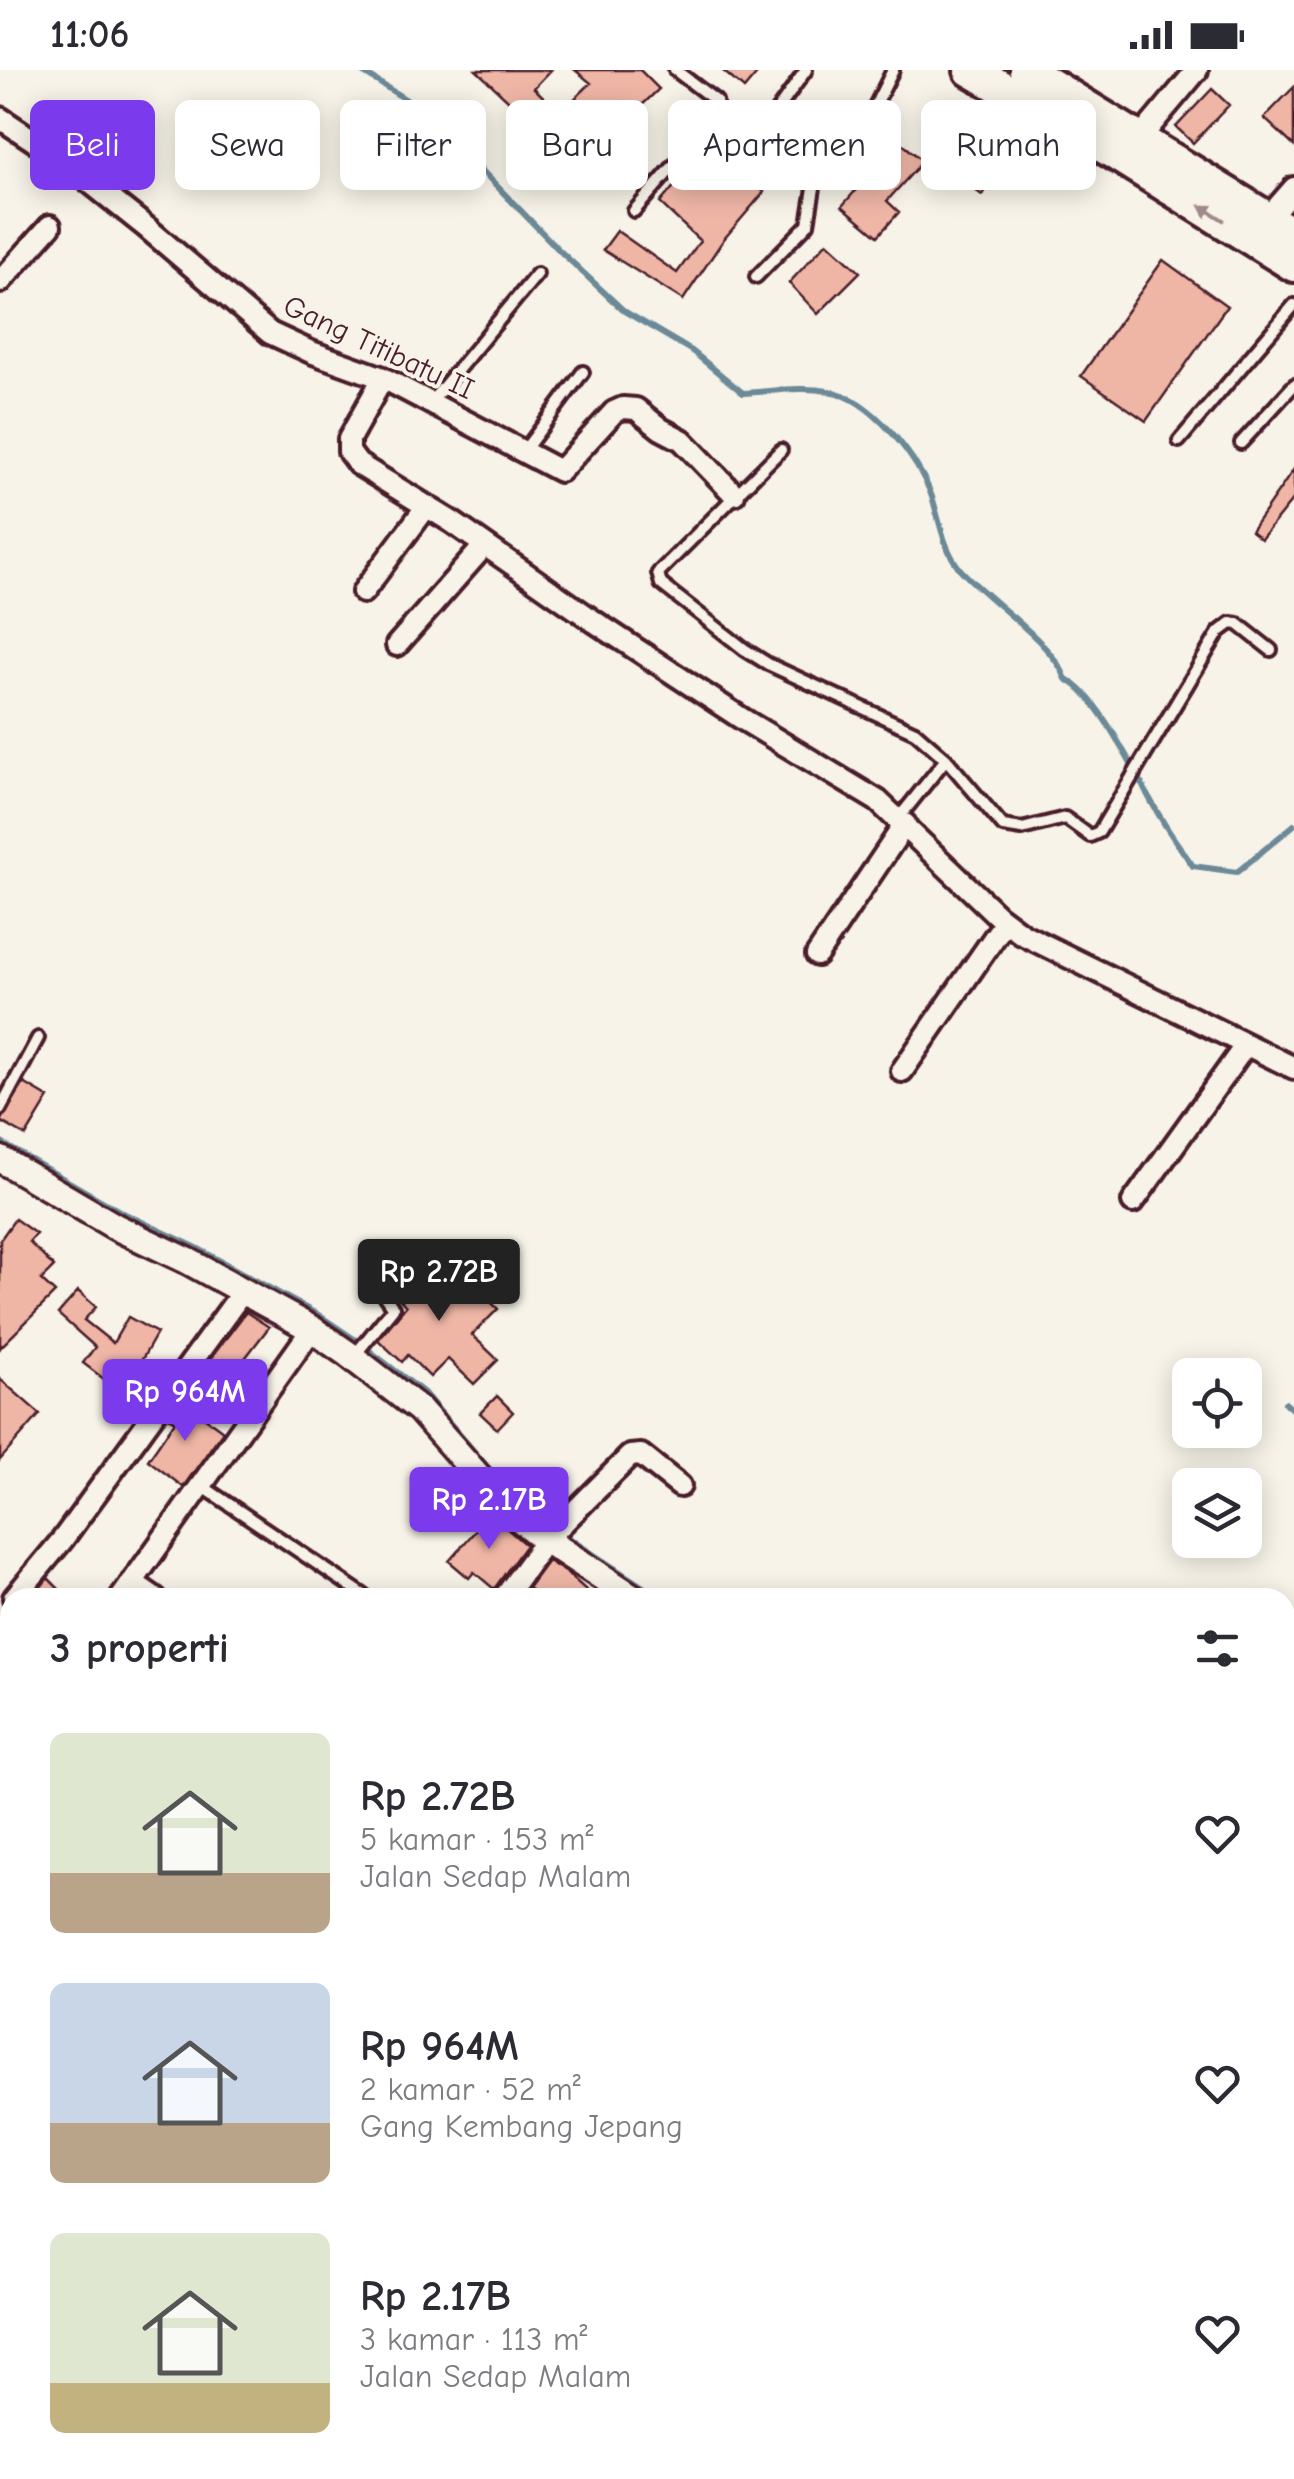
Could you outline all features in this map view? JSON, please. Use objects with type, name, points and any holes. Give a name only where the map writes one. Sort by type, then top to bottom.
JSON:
[{"type":"highway","points":[[971,70],[1294,265]]},
{"type":"highway","points":[[1026,70],[1280,227]]},
{"type":"street","points":[[1140,138],[1197,70]]},
{"type":"street","name":"Gang Titibatu II","points":[[0,118],[58,156],[270,333],[383,378],[560,471],[614,412],[624,408],[636,410],[682,440],[734,494]]},
{"type":"street","points":[[1280,227],[1294,188]]},
{"type":"street","points":[[0,282],[50,226]]},
{"type":"street","points":[[383,378],[349,439],[349,452],[370,472],[427,506],[729,710],[853,785],[901,821],[1005,922],[1038,944],[1294,1068]]},
{"type":"street","points":[[362,592],[427,506]]},
{"type":"street","points":[[397,645],[484,546]]},
{"type":"street","points":[[817,955],[901,821]]},
{"type":"street","points":[[902,1071],[1005,922]]},
{"type":"street","points":[[1133,1202],[1245,1046]]},
{"type":"street","points":[[3,1169],[312,1329],[361,1348],[492,1495],[556,1531],[622,1588]]},
{"type":"street","points":[[22,1588],[64,1539],[243,1291]]},
{"type":"street","points":[[127,1588],[312,1329]]},
{"type":"street","points":[[512,1588],[556,1531],[635,1454],[642,1455],[680,1486]]},
{"type":"lane","points":[[634,211],[718,115],[716,101],[676,70]]},
{"type":"lane","points":[[690,80],[698,70]]},
{"type":"lane","points":[[785,100],[806,70]]},
{"type":"lane","points":[[756,278],[808,224],[816,176],[862,132],[893,70]]},
{"type":"lane","points":[[431,402],[537,274]]},
{"type":"lane","points":[[1178,442],[1294,304]]},
{"type":"lane","points":[[524,451],[583,372]]},
{"type":"lane","points":[[1241,443],[1294,385]]},
{"type":"lane","points":[[781,450],[658,573],[661,584],[768,664],[915,732],[946,758],[1003,826],[1022,829],[1065,818],[1090,836],[1099,832],[1225,627],[1238,624],[1271,650]]},
{"type":"lane","points":[[901,821],[946,758]]},
{"type":"lane","points":[[0,1109],[38,1038]]},
{"type":"lane","points":[[361,1348],[393,1308],[381,1291]]},
{"type":"lane","points":[[201,1485],[353,1588]]},
{"type":"building","points":[[476,70],[551,70],[534,88],[546,100],[508,100]]},
{"type":"building","points":[[575,70],[640,70],[659,89],[647,100],[573,100],[591,83]]},
{"type":"building","points":[[722,70],[760,70],[744,89]]},
{"type":"building","points":[[1294,87],[1294,146],[1264,118]]},
{"type":"building","points":[[1212,89],[1229,105],[1193,143],[1176,127]]},
{"type":"building","points":[[901,143],[921,163],[901,185]]},
{"type":"building","points":[[671,190],[764,192],[724,239],[683,300],[603,250],[617,231],[677,273],[700,241],[660,203]]},
{"type":"building","points":[[856,190],[897,190],[887,201],[899,212],[878,236],[842,206]]},
{"type":"building","points":[[827,242],[860,272],[818,314],[789,283]]},
{"type":"building","points":[[1163,260],[1227,306],[1146,421],[1081,376]]},
{"type":"building","points":[[1294,469],[1294,498],[1261,539],[1251,531]]},
{"type":"building","points":[[24,1083],[49,1098],[26,1136],[0,1121]]},
{"type":"building","points":[[15,1219],[36,1234],[29,1242],[54,1267],[41,1280],[55,1293],[0,1348],[0,1240]]},
{"type":"building","points":[[421,1255],[464,1300],[477,1288],[498,1309],[472,1335],[498,1360],[474,1384],[448,1359],[430,1377],[408,1355],[402,1362],[378,1340],[406,1306],[389,1287]]},
{"type":"building","points":[[78,1291],[96,1307],[84,1320],[113,1343],[128,1317],[157,1333],[140,1363],[155,1374],[134,1402],[83,1363],[95,1347],[58,1314]]},
{"type":"building","points":[[246,1312],[269,1327],[223,1387],[202,1370]]},
{"type":"building","points":[[0,1379],[40,1414],[0,1460]]},
{"type":"building","points":[[497,1396],[513,1412],[497,1429],[480,1413]]},
{"type":"building","points":[[182,1401],[223,1431],[183,1487],[148,1460],[175,1421],[170,1418]]},
{"type":"building","points":[[490,1514],[526,1545],[495,1588],[474,1572],[469,1578],[449,1561]]},
{"type":"building","points":[[548,1561],[584,1588],[528,1588]]},
{"type":"building","points":[[48,1578],[58,1588],[40,1588]]},
{"type":"waterway","points":[[359,70],[424,111],[624,311],[692,351],[743,393],[828,391],[861,405],[876,417],[905,448],[926,482],[954,561],[972,582],[1034,636],[1066,679],[1093,704],[1193,866],[1237,872],[1294,825]]},
{"type":"waterway","points":[[0,1142],[123,1213],[195,1247],[320,1316],[357,1341],[423,1392],[503,1485],[552,1525]]},
{"type":"waterway","points":[[1285,1403],[1294,1411]]},
{"type":"waterway","points":[[570,1539],[645,1588]]}]
